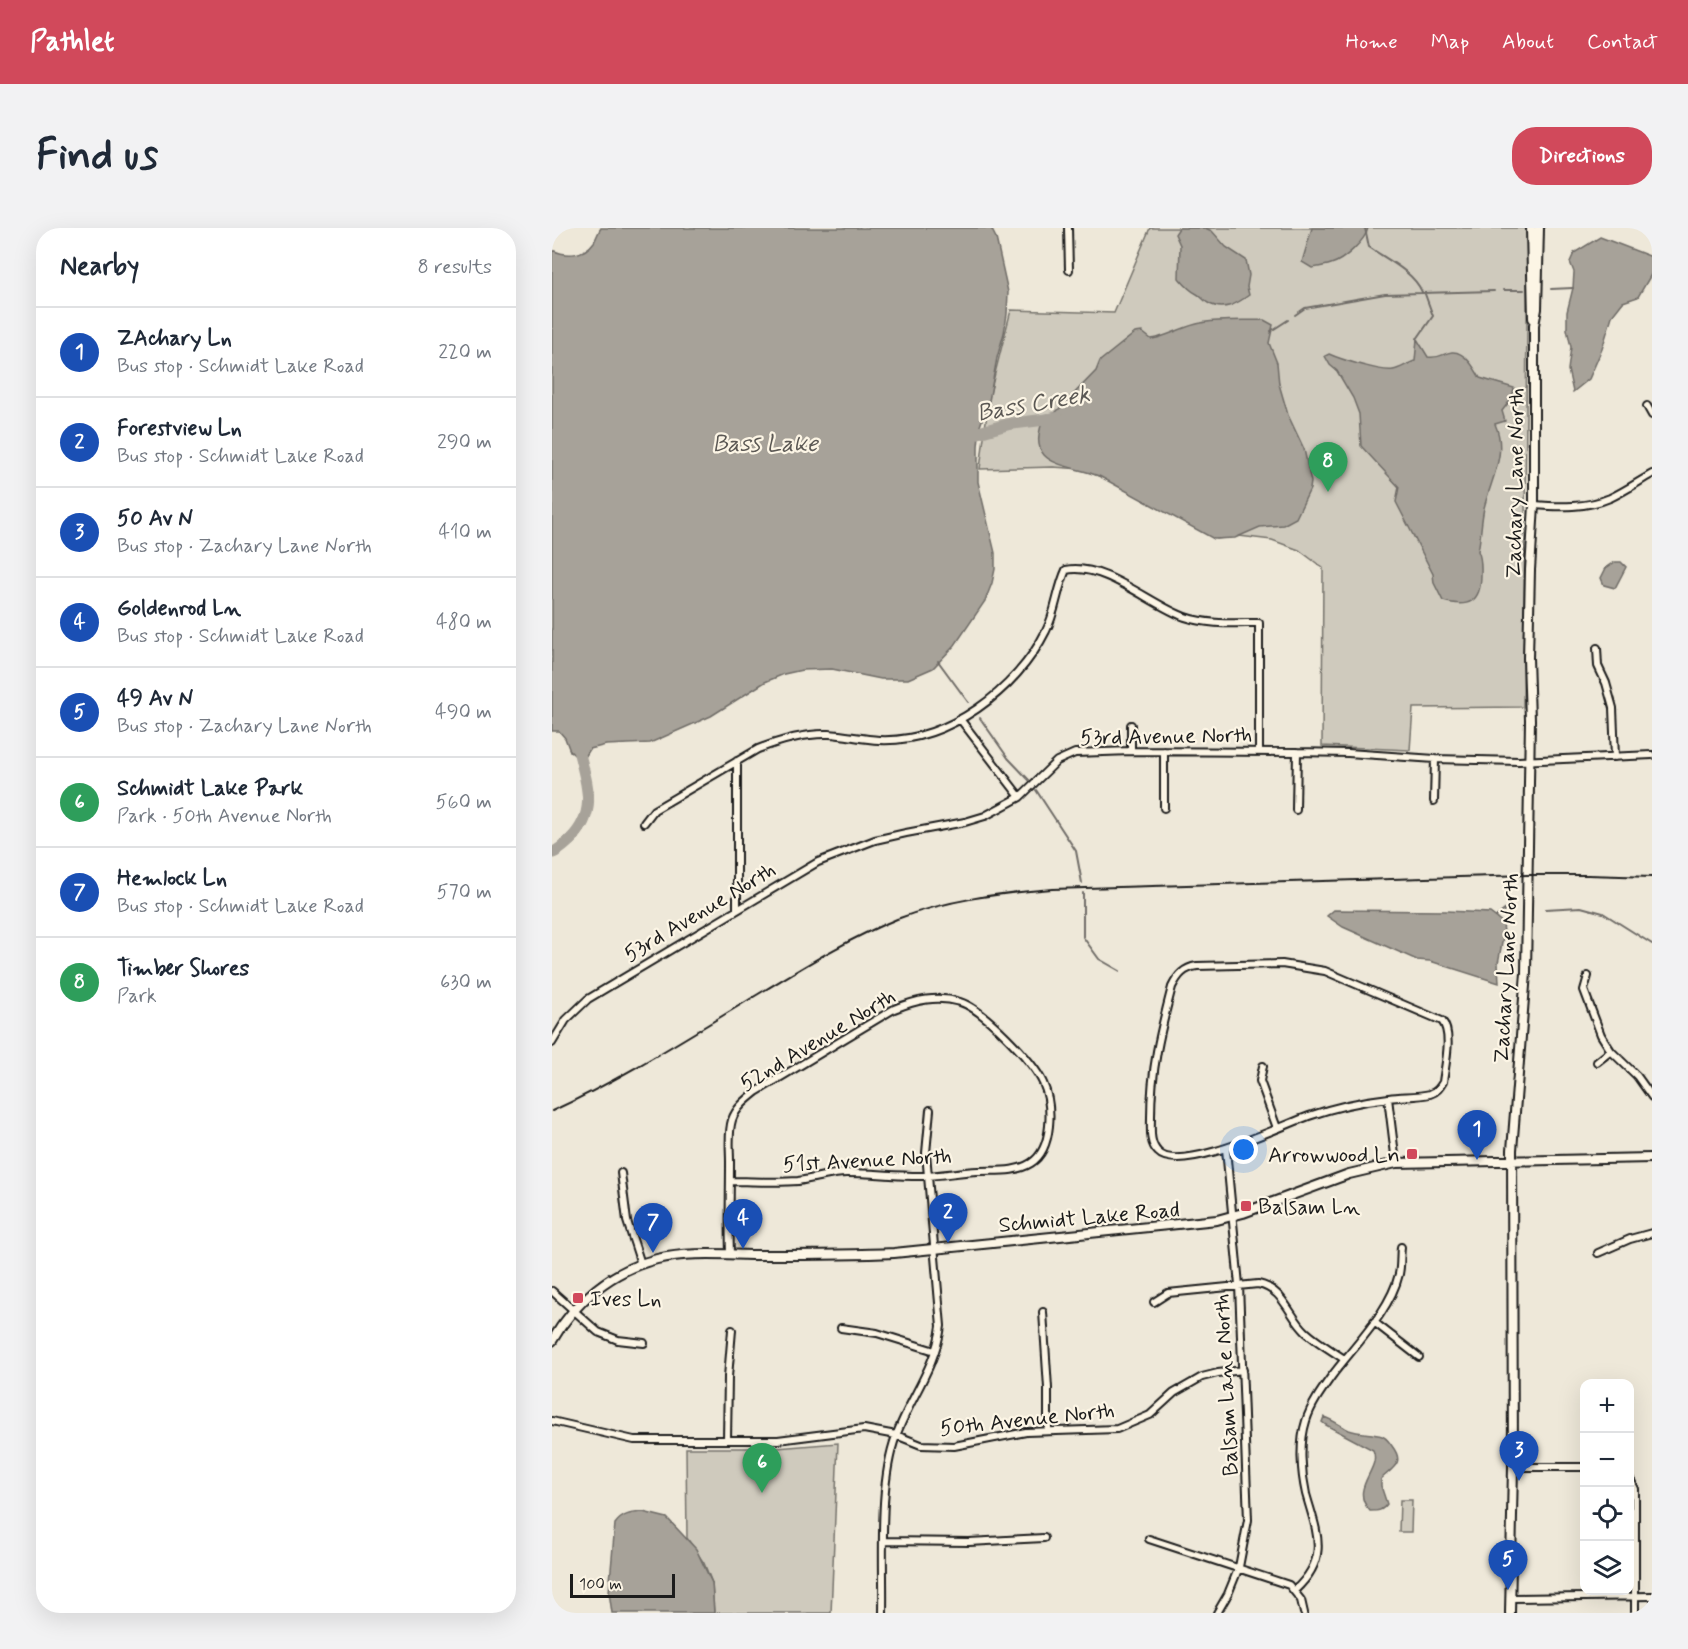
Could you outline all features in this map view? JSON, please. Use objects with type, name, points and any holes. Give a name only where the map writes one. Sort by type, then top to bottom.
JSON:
[{"type":"street","points":[[1068,228],[1069,270]]},
{"type":"street","name":"Zachary Lane North","points":[[1510,1613],[1513,1467],[1512,1162],[1526,973],[1530,760],[1528,647],[1534,505],[1534,325],[1531,228]]},
{"type":"street","name":"Zachary Lane North","points":[[1534,325],[1537,309],[1539,228]]},
{"type":"street","points":[[1647,406],[1652,415]]},
{"type":"street","points":[[1534,505],[1569,506],[1597,502],[1609,498],[1652,474]]},
{"type":"street","points":[[644,823],[654,810],[737,761],[758,749],[792,737],[827,734],[900,740],[921,736],[976,710],[992,697],[1031,656],[1047,630],[1060,582],[1066,570],[1075,568],[1111,579],[1141,592],[1172,612],[1187,617],[1224,624],[1259,623],[1258,751]]},
{"type":"street","points":[[1597,648],[1598,666],[1606,683],[1613,708],[1615,757]]},
{"type":"street","points":[[960,719],[1020,797]]},
{"type":"street","points":[[1131,725],[1131,751]]},
{"type":"street","name":"53rd Avenue North","points":[[552,1043],[566,1020],[588,999],[792,876],[845,850],[906,833],[985,816],[1020,797],[1065,756],[1088,751],[1258,751],[1348,753],[1435,759],[1530,760],[1652,755]]},
{"type":"street","points":[[1164,751],[1164,808]]},
{"type":"street","points":[[1296,810],[1297,752]]},
{"type":"street","points":[[1434,801],[1435,759]]},
{"type":"street","points":[[737,761],[737,909]]},
{"type":"street","points":[[1282,964],[1325,971],[1442,1022],[1447,1026],[1448,1031],[1443,1082],[1435,1092],[1429,1094],[1388,1098],[1357,1102],[1324,1111],[1226,1149],[1176,1159],[1163,1157],[1157,1152],[1151,1140],[1151,1087],[1155,1056],[1173,987],[1179,975],[1189,967],[1197,966],[1282,964]]},
{"type":"street","points":[[1588,976],[1584,990],[1601,1035],[1611,1051],[1637,1076],[1652,1097]]},
{"type":"street","name":"52nd Avenue North","points":[[730,1181],[731,1121],[736,1111],[756,1092],[894,1009],[910,1002],[942,998],[961,1002],[987,1018],[999,1029],[1042,1082],[1047,1095],[1048,1131],[1038,1157]]},
{"type":"street","points":[[1597,1062],[1611,1051]]},
{"type":"street","points":[[1263,1066],[1260,1081],[1278,1128]]},
{"type":"street","points":[[1388,1098],[1396,1163]]},
{"type":"street","points":[[883,1613],[887,1472],[896,1435],[935,1351],[941,1326],[926,1153],[930,1110]]},
{"type":"street","name":"Balsam Lane North","points":[[1217,1613],[1239,1568],[1248,1520],[1239,1286],[1226,1149]]},
{"type":"street","name":"51st Avenue North","points":[[730,1181],[788,1182],[845,1173],[928,1176],[959,1172],[1016,1170],[1032,1163],[1038,1157]]},
{"type":"street","name":"Schmidt Lake Road","points":[[552,1341],[574,1311],[597,1288],[641,1264],[680,1256],[850,1255],[1189,1224],[1232,1216],[1349,1174],[1396,1163],[1652,1158]]},
{"type":"street","points":[[621,1173],[627,1221],[641,1264]]},
{"type":"street","points":[[730,1181],[730,1255]]},
{"type":"street","points":[[1598,1253],[1630,1239],[1652,1233]]},
{"type":"street","points":[[1295,1590],[1315,1566],[1318,1544],[1318,1533],[1305,1491],[1302,1439],[1306,1422],[1314,1402],[1388,1302],[1398,1277],[1401,1247]]},
{"type":"street","points":[[1154,1302],[1168,1293],[1258,1284],[1272,1288],[1283,1299],[1305,1330],[1344,1359]]},
{"type":"street","points":[[552,1291],[598,1332],[618,1340],[644,1343]]},
{"type":"street","points":[[1043,1312],[1048,1388],[1048,1431]]},
{"type":"street","points":[[1374,1322],[1419,1357]]},
{"type":"street","points":[[841,1328],[877,1333],[935,1351]]},
{"type":"street","points":[[727,1440],[732,1330]]},
{"type":"street","name":"50th Avenue North","points":[[552,1421],[634,1440],[798,1439],[858,1429],[876,1430],[896,1435],[921,1445],[954,1446],[1026,1432],[1117,1430],[1150,1415],[1174,1393],[1195,1381],[1218,1373],[1243,1370]]},
{"type":"street","points":[[1513,1467],[1580,1467]]},
{"type":"street","points":[[1634,1487],[1635,1613]]},
{"type":"street","points":[[884,1541],[969,1542],[1044,1538]]},
{"type":"street","points":[[1149,1539],[1282,1582],[1295,1590],[1301,1600],[1304,1613]]},
{"type":"street","points":[[1511,1598],[1652,1596]]},
{"type":"shaded area","points":[[1150,228],[1528,228],[1523,707],[1413,708],[1410,750],[1322,746],[1323,568],[1299,550],[1272,540],[1239,536],[1217,539],[1108,480],[1082,469],[1053,467],[980,469],[989,397],[1011,310],[1114,313]]},
{"type":"shaded area","points":[[838,1443],[831,1613],[714,1613],[712,1583],[704,1563],[687,1538],[686,1448],[777,1448]]},
{"type":"shaded area","points":[[1400,1500],[1412,1500],[1411,1532],[1399,1532]]},
{"type":"water","name":"Bass Lake","points":[[601,228],[991,228],[996,238],[1008,292],[1004,333],[989,401],[980,426],[978,446],[978,482],[995,553],[995,569],[985,601],[955,645],[933,668],[908,679],[881,679],[832,669],[802,670],[784,674],[765,682],[711,716],[650,743],[606,745],[590,749],[582,762],[570,751],[565,738],[559,731],[552,731],[552,250],[563,254],[580,253],[590,247]]},
{"type":"water","points":[[1179,228],[1205,228],[1212,231],[1226,247],[1246,260],[1249,295],[1235,304],[1219,307],[1207,302],[1187,287],[1179,278],[1180,245],[1175,234]]},
{"type":"water","points":[[1312,228],[1368,228],[1359,244],[1342,259],[1312,268],[1302,262]]},
{"type":"water","points":[[1600,237],[1652,257],[1652,273],[1638,297],[1623,302],[1612,316],[1602,349],[1589,379],[1573,392],[1568,370],[1571,347],[1567,329],[1567,312],[1574,272],[1570,262],[1574,253]]},
{"type":"water","points":[[1264,320],[1273,325],[1269,343],[1277,363],[1279,384],[1288,415],[1304,449],[1311,482],[1296,518],[1283,525],[1260,527],[1235,538],[1214,539],[1099,476],[1061,465],[1043,454],[1039,445],[1039,432],[1045,415],[1055,413],[1096,371],[1100,361],[1135,333],[1142,332],[1151,339],[1201,323]]},
{"type":"water","points":[[1417,339],[1428,357],[1457,352],[1469,361],[1480,378],[1514,388],[1512,398],[1502,411],[1505,421],[1495,424],[1499,435],[1499,456],[1482,519],[1478,551],[1481,563],[1479,592],[1476,597],[1466,603],[1443,601],[1434,583],[1433,574],[1396,502],[1399,487],[1361,446],[1359,414],[1353,398],[1325,356],[1329,354],[1370,367],[1393,370],[1415,361]]},
{"type":"water","points":[[1615,562],[1621,562],[1626,567],[1615,588],[1604,585],[1601,578],[1606,568]]},
{"type":"water","points":[[1334,910],[1490,913],[1503,923],[1504,933],[1498,963],[1499,983],[1430,961],[1417,960],[1343,927],[1327,916]]},
{"type":"water","points":[[1324,1417],[1349,1430],[1384,1437],[1396,1452],[1398,1461],[1394,1468],[1381,1479],[1387,1504],[1382,1509],[1370,1511],[1362,1494],[1375,1457],[1373,1450],[1326,1425],[1322,1422]]},
{"type":"water","points":[[643,1512],[667,1518],[696,1549],[712,1583],[714,1613],[612,1613],[609,1592],[615,1524],[627,1515]]},
{"type":"waterway","points":[[1365,228],[1369,247],[1406,272],[1422,292]]},
{"type":"waterway","name":"Bass Creek","points":[[1551,289],[1573,288]]},
{"type":"waterway","name":"Bass Creek","points":[[1504,290],[1524,290]]},
{"type":"waterway","name":"Bass Creek","points":[[1295,315],[1305,308],[1385,294],[1494,291]]},
{"type":"waterway","points":[[1417,341],[1433,316],[1425,294]]},
{"type":"waterway","name":"Bass Creek","points":[[1271,331],[1288,320]]},
{"type":"waterway","name":"Bass Creek","points":[[966,436],[1009,424],[1058,418]]},
{"type":"waterway","name":"Bass Creek","points":[[938,661],[968,702]]},
{"type":"waterway","name":"Bass Creek","points":[[980,718],[1008,758],[1029,780]]},
{"type":"waterway","points":[[552,853],[560,849],[580,828],[588,807],[587,784],[578,748]]},
{"type":"waterway","name":"Bass Creek","points":[[1036,790],[1076,851],[1082,883]]},
{"type":"waterway","name":"Bass Creek","points":[[1083,893],[1083,937],[1099,959],[1120,971]]},
{"type":"waterway","name":"Bass Creek","points":[[1545,909],[1581,907],[1603,913],[1652,944]]},
{"type":"waterway","name":"Bass Creek","points":[[1496,917],[1507,908]]},
{"type":"railway","points":[[552,1111],[633,1069],[846,943],[897,919],[954,902],[993,895],[1052,889],[1528,875],[1652,877]]},
{"type":"place","name":"Timber Shores","points":[[1328,492]]},
{"type":"place","name":"Arrowwood Ln","points":[[1412,1154]]},
{"type":"place","name":"ZAchary Ln","points":[[1477,1160]]},
{"type":"place","name":"Balsam Ln","points":[[1246,1206]]},
{"type":"place","name":"Forestview Ln","points":[[948,1243]]},
{"type":"place","name":"Goldenrod Ln","points":[[743,1249]]},
{"type":"place","name":"Hemlock Ln","points":[[653,1253]]},
{"type":"place","name":"Ives Ln","points":[[578,1298]]},
{"type":"place","name":"50 Av N","points":[[1519,1481]]},
{"type":"place","name":"Schmidt Lake Park","points":[[762,1493]]},
{"type":"place","name":"49 Av N","points":[[1508,1590]]}]
